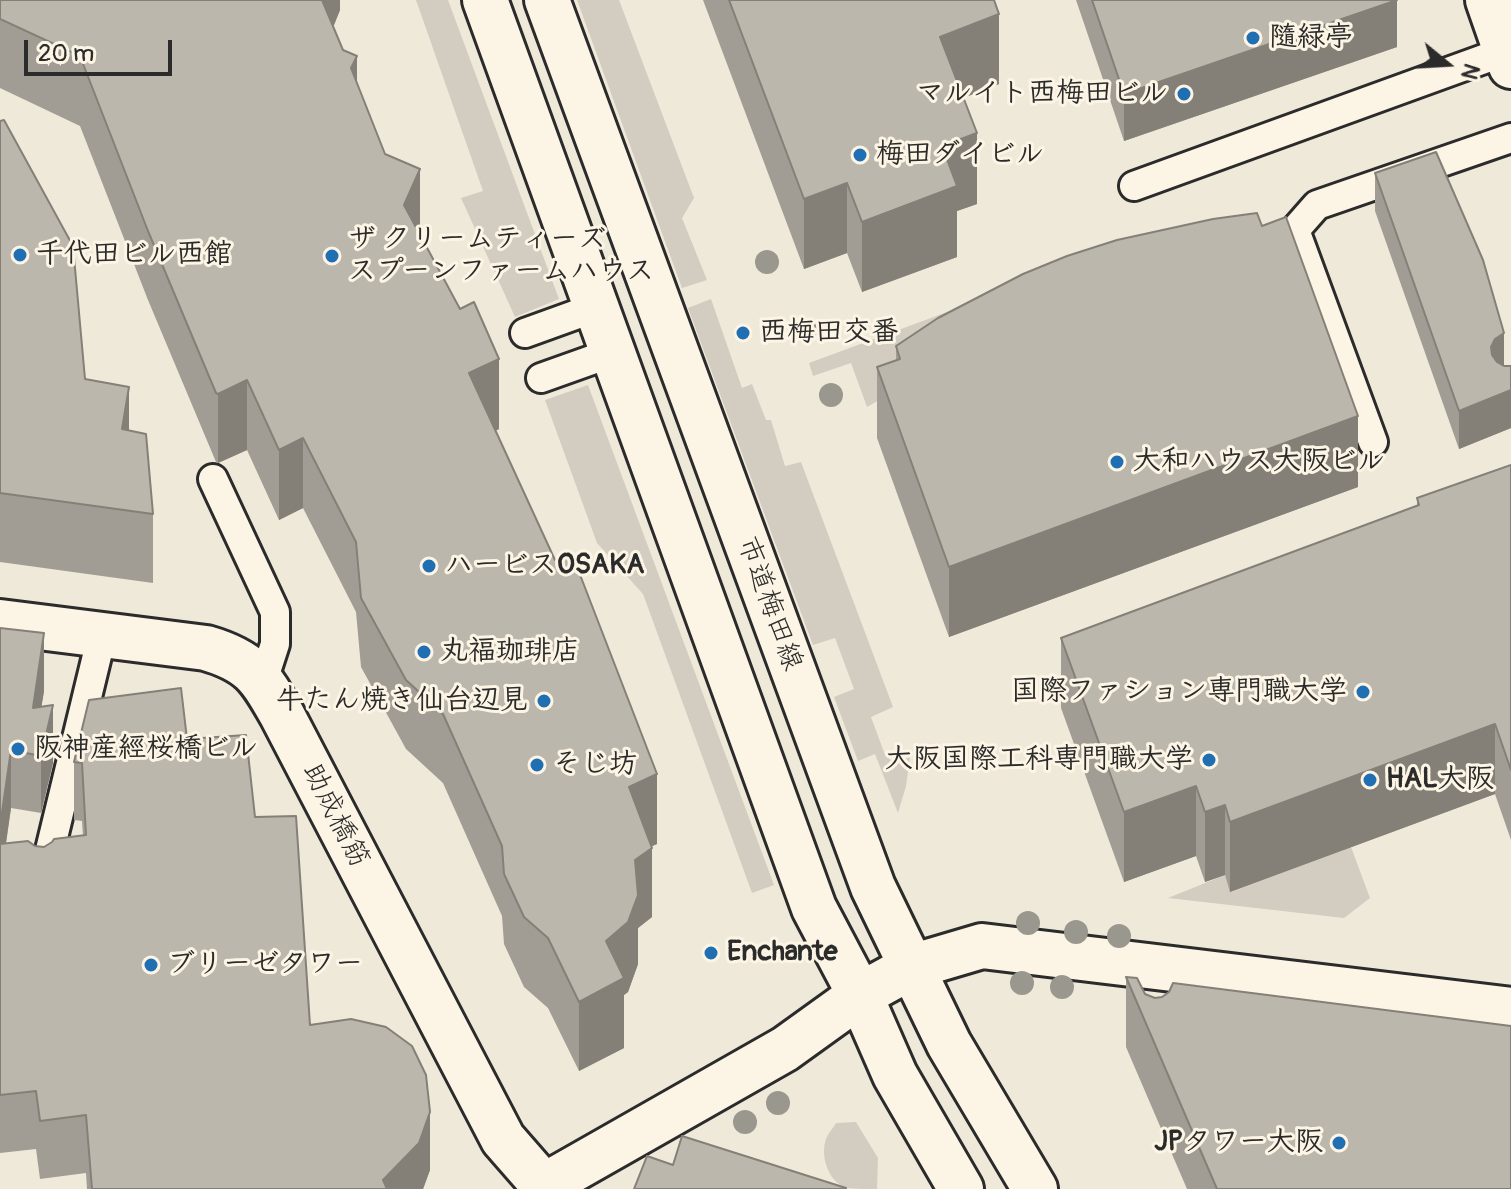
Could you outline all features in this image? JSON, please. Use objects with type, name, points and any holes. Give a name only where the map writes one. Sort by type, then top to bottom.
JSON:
[{"type":"street","points":[[485,0],[814,908],[860,995],[895,1075],[961,1189]]},
{"type":"street","name":"市道梅田線","points":[[547,0],[876,893],[949,1044],[1035,1189]]},
{"type":"street","points":[[1488,0],[1508,58]]},
{"type":"street","name":"助成橋筋","points":[[0,622],[193,646],[235,658],[263,681],[503,1139],[543,1188]]},
{"type":"street","points":[[543,1188],[785,1049],[860,995],[911,967],[982,946],[1125,977],[1511,1010]]},
{"type":"lane","points":[[1134,186],[1508,58]]},
{"type":"lane","points":[[1373,442],[1295,230],[1317,205],[1511,138]]},
{"type":"lane","points":[[525,333],[597,307]]},
{"type":"lane","points":[[541,378],[614,352]]},
{"type":"lane","points":[[213,479],[275,612],[275,644],[263,681]]},
{"type":"lane","points":[[40,888],[102,635]]},
{"type":"shaded area","points":[[416,0],[448,0],[559,299],[515,317],[461,198],[483,191]]},
{"type":"shaded area","points":[[577,0],[619,0],[694,198],[682,218],[707,280],[682,288]]},
{"type":"shaded area","points":[[1031,281],[867,407],[851,363],[813,376],[809,363]]},
{"type":"shaded area","points":[[711,299],[742,388],[752,384],[766,420],[771,420],[785,466],[801,462],[893,707],[871,717],[885,755],[894,763],[910,757],[898,813],[875,754],[858,761],[834,697],[854,689],[835,638],[813,645],[688,308]]},
{"type":"shaded area","points":[[588,385],[774,885],[752,893],[643,594],[597,543],[545,400]]},
{"type":"shaded area","points":[[1351,847],[1370,898],[1344,918],[1168,898],[1225,875],[1231,892]]},
{"type":"shaded area","points":[[856,1122],[878,1158],[877,1189],[846,1188],[834,1180],[827,1167],[824,1146],[829,1133],[836,1123]]},
{"type":"building","name":"ハービスOSAKA","points":[[0,0],[322,0],[343,50],[357,56],[351,68],[385,154],[420,169],[404,205],[460,309],[474,302],[499,359],[469,373],[555,560],[572,554],[657,774],[629,787],[652,848],[635,860],[638,895],[628,922],[606,941],[624,978],[579,1002],[548,938],[524,917],[504,874],[502,846],[443,714],[406,680],[361,598],[356,542],[303,438],[279,450],[247,380],[216,393],[148,231],[80,56],[0,19]]},
{"type":"building","name":"梅田ダイビル","points":[[729,0],[994,0],[999,14],[940,37],[977,133],[942,146],[957,186],[862,222],[847,183],[804,199]]},
{"type":"building","points":[[1092,0],[1397,0],[1124,94]]},
{"type":"building","points":[[4,120],[73,246],[85,379],[129,387],[122,429],[146,434],[153,514],[0,493],[0,121]]},
{"type":"building","points":[[1436,152],[1483,260],[1504,333],[1495,339],[1491,347],[1492,355],[1497,362],[1511,366],[1511,390],[1459,411],[1375,173]]},
{"type":"building","name":"大和ハウス大阪ビル","points":[[1257,213],[1262,226],[1286,217],[1358,416],[949,567],[877,367],[900,359],[896,346],[938,318],[1023,274],[1067,256],[1117,240],[1213,219]]},
{"type":"building","points":[[1511,465],[1511,770],[1495,724],[1230,822],[1225,805],[1205,812],[1196,786],[1124,812],[1061,638],[1419,505],[1417,498]]},
{"type":"building","points":[[0,628],[44,633],[33,708],[53,705],[41,756],[11,750],[0,826]]},
{"type":"building","name":"ブリーゼタワー","points":[[181,688],[187,739],[246,735],[255,817],[296,816],[310,1025],[351,1019],[386,1027],[412,1046],[426,1075],[430,1112],[419,1143],[383,1180],[387,1189],[92,1189],[86,1115],[40,1121],[36,1091],[0,1095],[0,844],[28,841],[44,847],[54,839],[86,835],[82,763],[74,762],[89,700]]},
{"type":"building","points":[[1126,977],[1137,978],[1145,994],[1155,998],[1169,992],[1173,983],[1511,1026],[1511,1189],[1217,1189]]},
{"type":"building","points":[[682,1136],[846,1189],[634,1189],[647,1156],[673,1165]]},
{"type":"place","name":"隨緑亭","points":[[1253,38]]},
{"type":"place","name":"マルイト西梅田ビル","points":[[1184,94]]},
{"type":"place","name":"梅田ダイビル","points":[[860,155]]},
{"type":"place","name":"千代田ビル西館","points":[[20,255]]},
{"type":"place","name":"ザ クリームティーズ スプーンファームハウス","points":[[332,256]]},
{"type":"place","name":"西梅田交番","points":[[743,333]]},
{"type":"place","name":"大和ハウス大阪ビル","points":[[1117,462]]},
{"type":"place","name":"ハービスOSAKA","points":[[429,566]]},
{"type":"place","name":"丸福珈琲店","points":[[424,652]]},
{"type":"place","name":"国際ファション専門職大学","points":[[1363,692]]},
{"type":"place","name":"牛たん焼き仙台辺見","points":[[544,701]]},
{"type":"place","name":"阪神産經桜橋ビル","points":[[18,749]]},
{"type":"place","name":"大阪国際工科専門職大学","points":[[1209,760]]},
{"type":"place","name":"そじ坊","points":[[537,765]]},
{"type":"place","name":"HAL大阪","points":[[1370,780]]},
{"type":"place","name":"Enchante","points":[[711,953]]},
{"type":"place","name":"ブリーゼタワー","points":[[151,965]]},
{"type":"place","name":"JPタワー大阪","points":[[1339,1143]]}]
